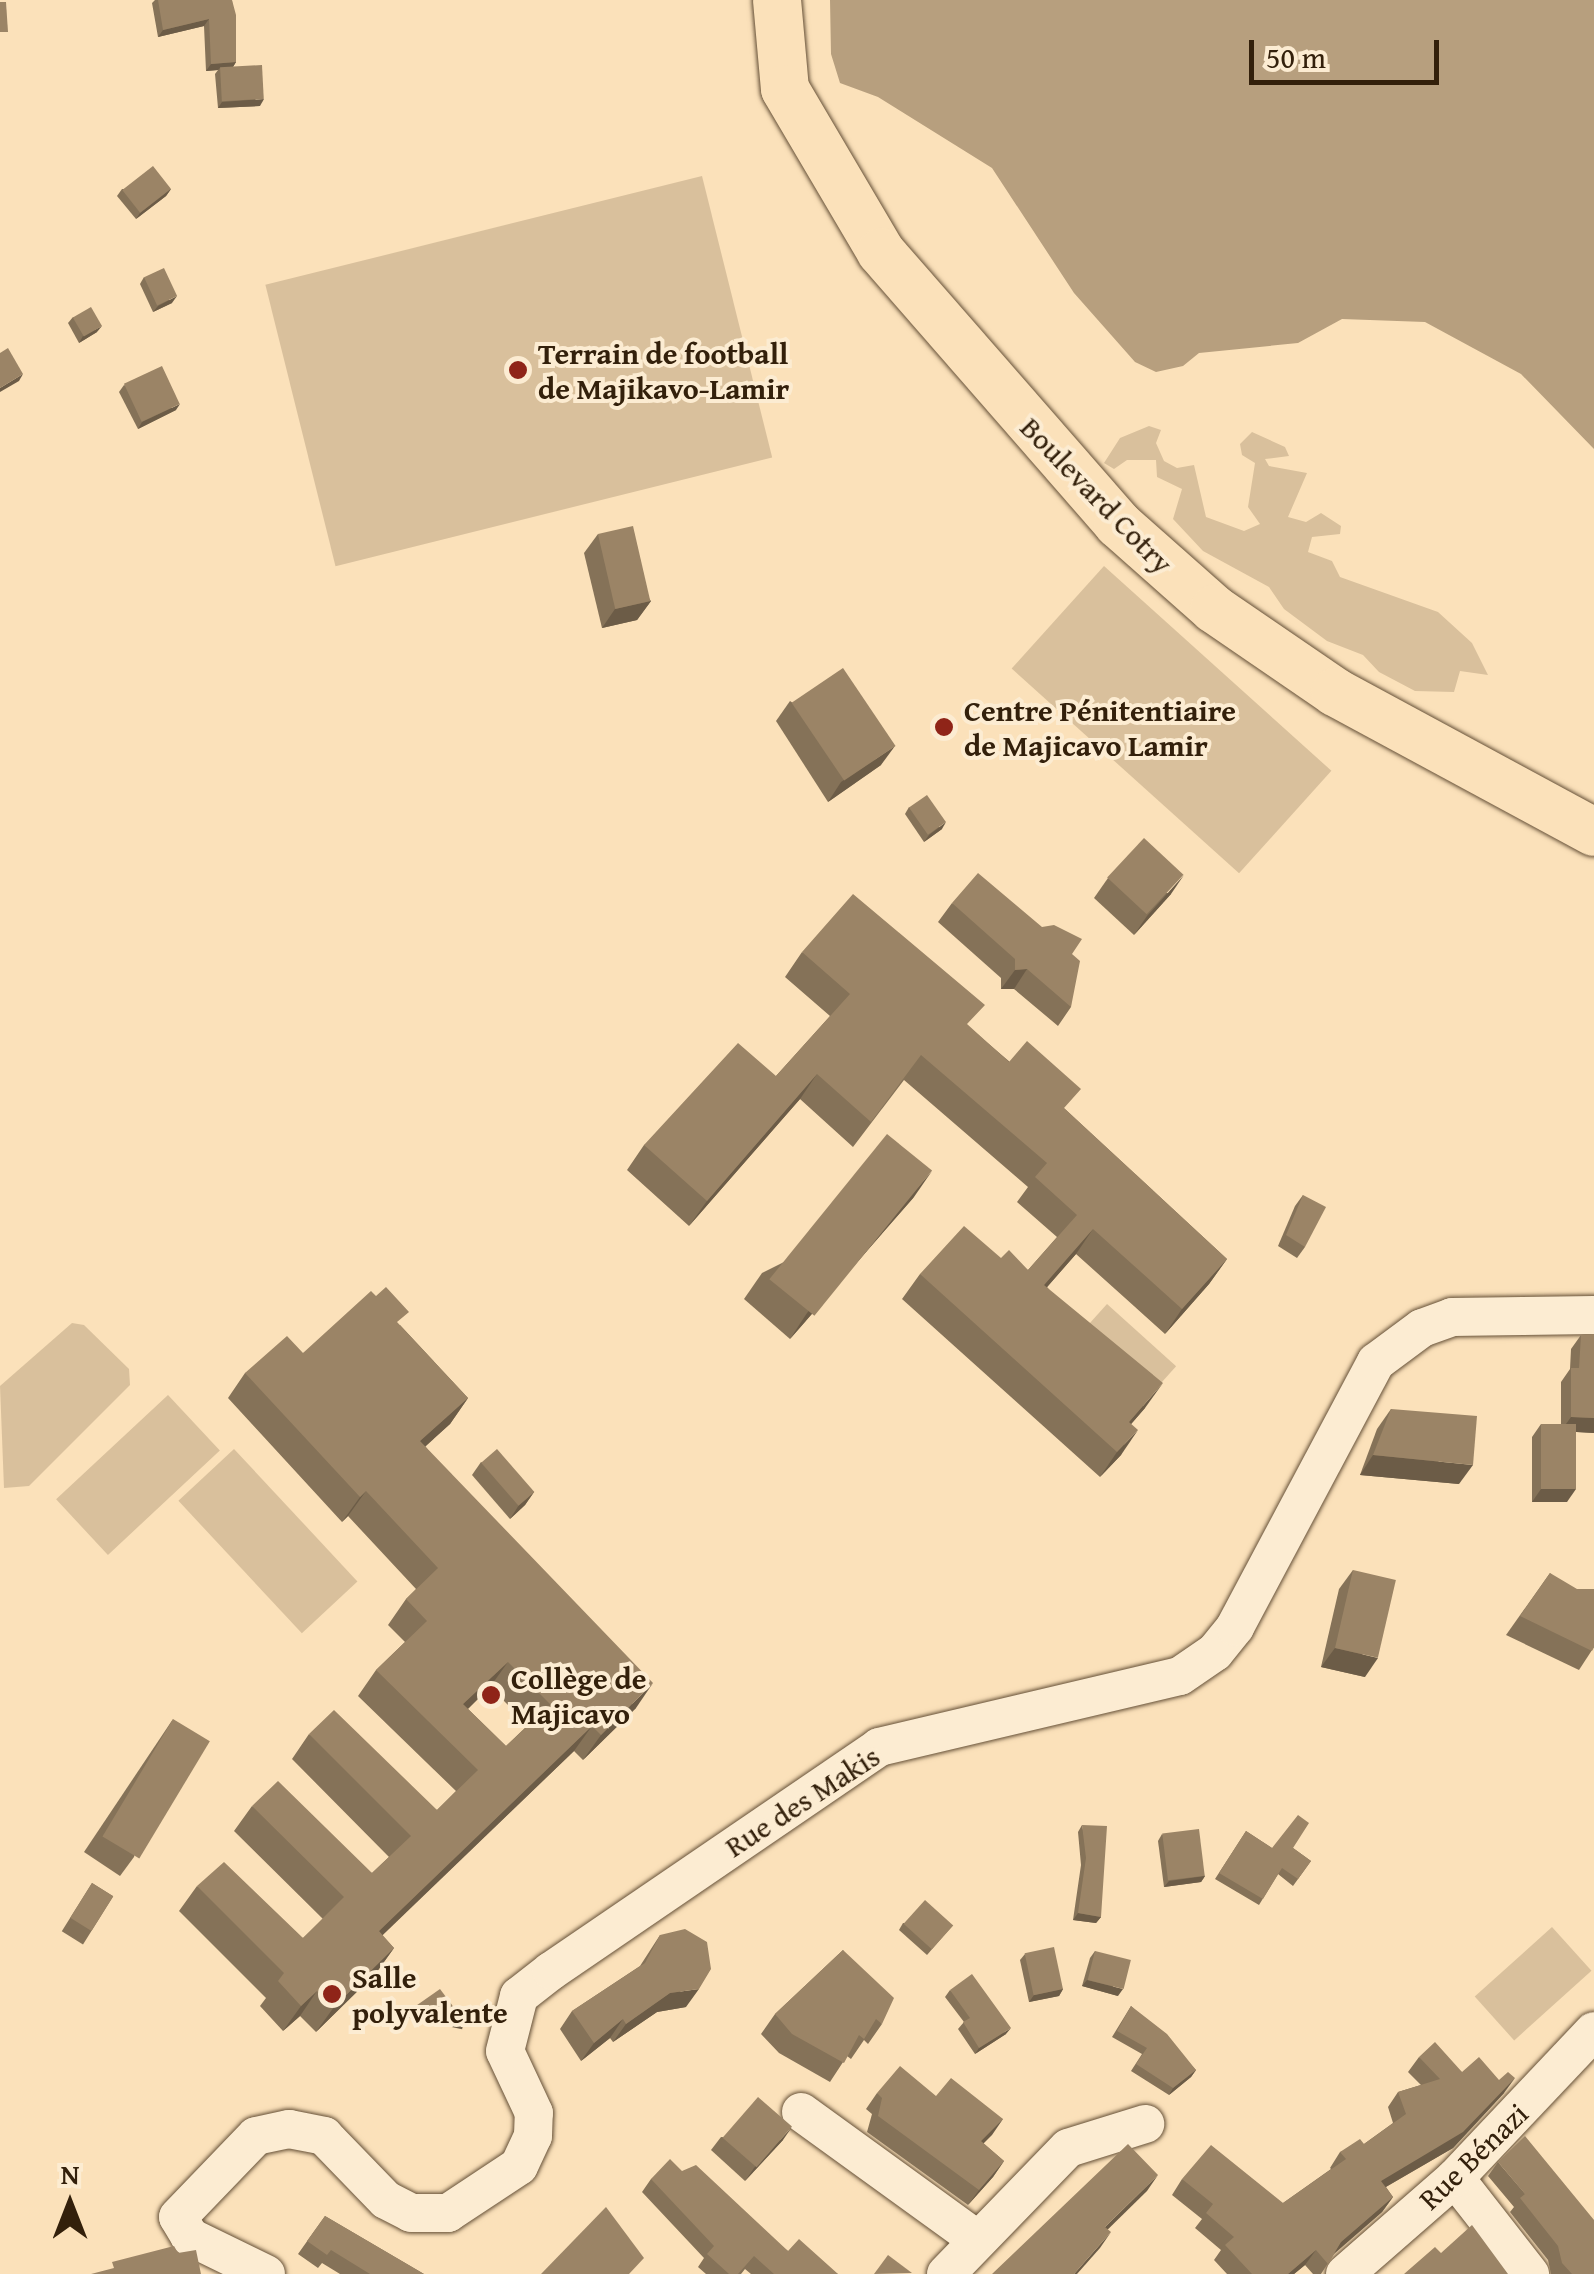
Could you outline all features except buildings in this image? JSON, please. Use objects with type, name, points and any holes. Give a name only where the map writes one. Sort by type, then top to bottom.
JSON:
[{"type":"main road","name":"Boulevard Cotry","points":[[778,0],[785,89],[880,252],[1118,524],[1214,608],[1335,692],[1594,832]]},
{"type":"street","name":"Rue des Makis","points":[[266,2274],[190,2237],[178,2217],[256,2136],[289,2129],[324,2136],[386,2200],[411,2213],[448,2213],[519,2166],[533,2136],[534,2113],[504,2051],[520,1996],[551,1971],[880,1747],[1180,1676],[1215,1652],[1235,1627],[1359,1385],[1388,1352],[1452,1317],[1594,1316]]},
{"type":"street","name":"Rue Bénazi","points":[[1344,2274],[1455,2178],[1594,2032]]},
{"type":"street","points":[[801,2112],[975,2238]]},
{"type":"street","points":[[946,2274],[975,2238],[1068,2148],[1146,2124]]},
{"type":"street","points":[[1455,2178],[1530,2274]]},
{"type":"shaded area","points":[[830,0],[1594,0],[1594,449],[1521,374],[1425,322],[1342,319],[1298,343],[1199,353],[1183,366],[1156,372],[1135,362],[1074,293],[992,168],[878,97],[840,83],[831,54]]},
{"type":"shaded area","name":"Terrain de football de Majikavo-Lamir","points":[[702,176],[772,457],[336,566],[265,285]]},
{"type":"shaded area","points":[[1149,426],[1161,430],[1156,443],[1164,461],[1177,468],[1194,465],[1206,517],[1244,531],[1260,524],[1248,507],[1255,463],[1242,455],[1240,444],[1252,432],[1285,447],[1289,456],[1265,459],[1269,466],[1307,473],[1288,517],[1306,522],[1321,513],[1341,526],[1340,534],[1312,537],[1308,552],[1332,561],[1340,577],[1438,612],[1472,643],[1488,675],[1460,671],[1454,692],[1415,691],[1379,672],[1363,655],[1327,641],[1284,609],[1269,587],[1203,551],[1173,519],[1182,489],[1157,477],[1156,460],[1127,460],[1114,469],[1104,463],[1120,438]]},
{"type":"shaded area","points":[[1104,566],[1331,771],[1239,873],[1012,669]]},
{"type":"shaded area","points":[[1107,1304],[1176,1366],[1143,1403],[1074,1341]]},
{"type":"shaded area","points":[[72,1323],[84,1325],[129,1369],[130,1385],[29,1486],[4,1488],[0,1386]]},
{"type":"shaded area","points":[[168,1395],[220,1451],[108,1555],[56,1499]]},
{"type":"shaded area","points":[[234,1449],[357,1581],[302,1633],[178,1501]]},
{"type":"shaded area","points":[[1552,1927],[1591,1971],[1514,2040],[1475,1997]]},
{"type":"place","name":"Terrain de football de Majikavo-Lamir","points":[[518,370]]},
{"type":"place","name":"Centre Pénitentiaire de Majicavo Lamir","points":[[944,727]]},
{"type":"place","name":"Collège de Majicavo","points":[[491,1695]]},
{"type":"place","name":"Salle polyvalente","points":[[332,1994]]}]
